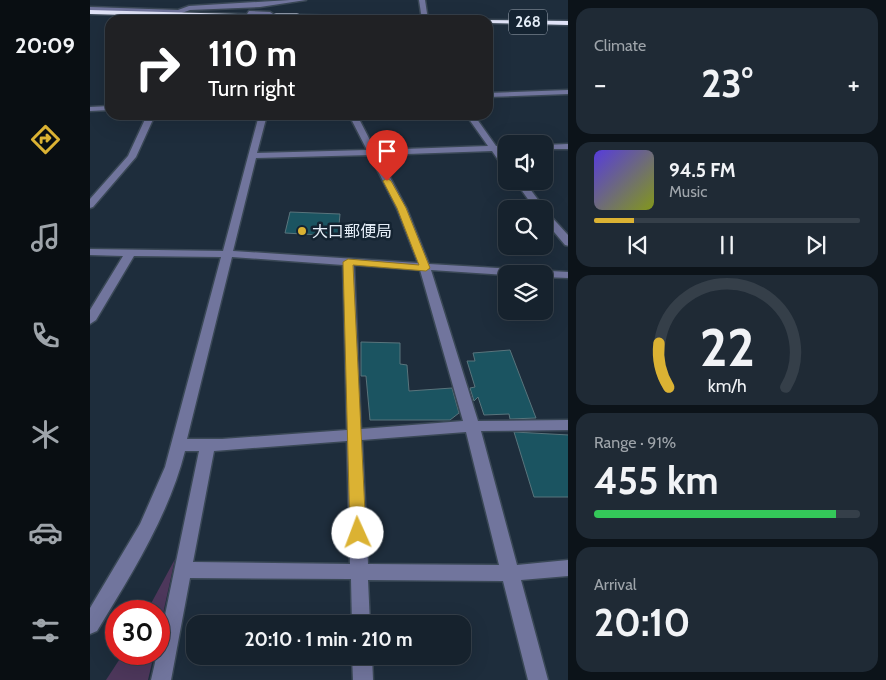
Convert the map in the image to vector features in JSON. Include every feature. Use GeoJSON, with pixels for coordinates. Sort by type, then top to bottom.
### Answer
{"type":"FeatureCollection","features":[{"type":"Feature","properties":{"kind":"highway"},"geometry":{"type":"LineString","coordinates":[[90,11],[273,15]]}},
{"type":"Feature","properties":{"kind":"highway","name":"268"},"geometry":{"type":"LineString","coordinates":[[493,21],[568,23]]}},
{"type":"Feature","properties":{"kind":"street"},"geometry":{"type":"LineString","coordinates":[[179,12],[189,8],[303,0]]}},
{"type":"Feature","properties":{"kind":"street"},"geometry":{"type":"LineString","coordinates":[[422,0],[424,15]]}},
{"type":"Feature","properties":{"kind":"street"},"geometry":{"type":"LineString","coordinates":[[289,15],[293,1]]}},
{"type":"Feature","properties":{"kind":"street"},"geometry":{"type":"LineString","coordinates":[[90,11],[273,15]]}},
{"type":"Feature","properties":{"kind":"street"},"geometry":{"type":"LineString","coordinates":[[493,95],[568,92]]}},
{"type":"Feature","properties":{"kind":"street"},"geometry":{"type":"LineString","coordinates":[[90,108],[105,108]]}},
{"type":"Feature","properties":{"kind":"street"},"geometry":{"type":"LineString","coordinates":[[90,205],[132,157],[149,120]]}},
{"type":"Feature","properties":{"kind":"street"},"geometry":{"type":"LineString","coordinates":[[90,625],[123,572],[157,508],[178,445],[262,120]]}},
{"type":"Feature","properties":{"kind":"street"},"geometry":{"type":"LineString","coordinates":[[356,120],[402,208],[426,268],[472,426],[538,680]]}},
{"type":"Feature","properties":{"kind":"street"},"geometry":{"type":"LineString","coordinates":[[474,120],[498,154]]}},
{"type":"Feature","properties":{"kind":"street"},"geometry":{"type":"LineString","coordinates":[[553,147],[568,146]]}},
{"type":"Feature","properties":{"kind":"street"},"geometry":{"type":"LineString","coordinates":[[252,156],[498,149]]}},
{"type":"Feature","properties":{"kind":"street"},"geometry":{"type":"LineString","coordinates":[[553,225],[568,243]]}},
{"type":"Feature","properties":{"kind":"street"},"geometry":{"type":"LineString","coordinates":[[90,252],[228,254],[498,272]]}},
{"type":"Feature","properties":{"kind":"street"},"geometry":{"type":"LineString","coordinates":[[90,320],[130,253]]}},
{"type":"Feature","properties":{"kind":"street"},"geometry":{"type":"LineString","coordinates":[[348,262],[361,615]]}},
{"type":"Feature","properties":{"kind":"street"},"geometry":{"type":"LineString","coordinates":[[553,274],[568,275]]}},
{"type":"Feature","properties":{"kind":"street"},"geometry":{"type":"LineString","coordinates":[[178,445],[208,445],[472,426],[568,425]]}},
{"type":"Feature","properties":{"kind":"street"},"geometry":{"type":"LineString","coordinates":[[161,680],[208,445]]}},
{"type":"Feature","properties":{"kind":"street"},"geometry":{"type":"LineString","coordinates":[[183,570],[510,573],[568,568]]}},
{"type":"Feature","properties":{"kind":"street"},"geometry":{"type":"LineString","coordinates":[[362,665],[363,680]]}},
{"type":"Feature","properties":{"kind":"shaded area"},"geometry":{"type":"Polygon","coordinates":[[[175,559],[166,600],[153,600],[175,559]]]}},
{"type":"Feature","properties":{"kind":"shaded area"},"geometry":{"type":"Polygon","coordinates":[[[116,665],[151,665],[148,680],[106,680],[116,665]]]}},
{"type":"Feature","properties":{"kind":"building"},"geometry":{"type":"Polygon","coordinates":[[[290,212],[340,214],[338,236],[285,233],[290,212]]]}},
{"type":"Feature","properties":{"kind":"building"},"geometry":{"type":"Polygon","coordinates":[[[361,342],[400,343],[400,364],[407,365],[409,391],[452,388],[459,413],[450,420],[370,420],[366,376],[361,376],[361,342]]]}},
{"type":"Feature","properties":{"kind":"building"},"geometry":{"type":"Polygon","coordinates":[[[510,350],[536,418],[510,419],[509,414],[484,415],[478,397],[474,401],[470,388],[475,387],[467,361],[475,361],[473,353],[510,350]]]}},
{"type":"Feature","properties":{"kind":"building"},"geometry":{"type":"Polygon","coordinates":[[[514,432],[568,435],[568,497],[534,497],[514,432]]]}},
{"type":"Feature","properties":{"kind":"place","name":"大口郵便局"},"geometry":{"type":"Point","coordinates":[302,231]}},
{"type":"Feature","properties":{"kind":"route"},"geometry":{"type":"LineString","coordinates":[[358,533],[348,262],[426,268],[402,208],[387,181]]}}]}
